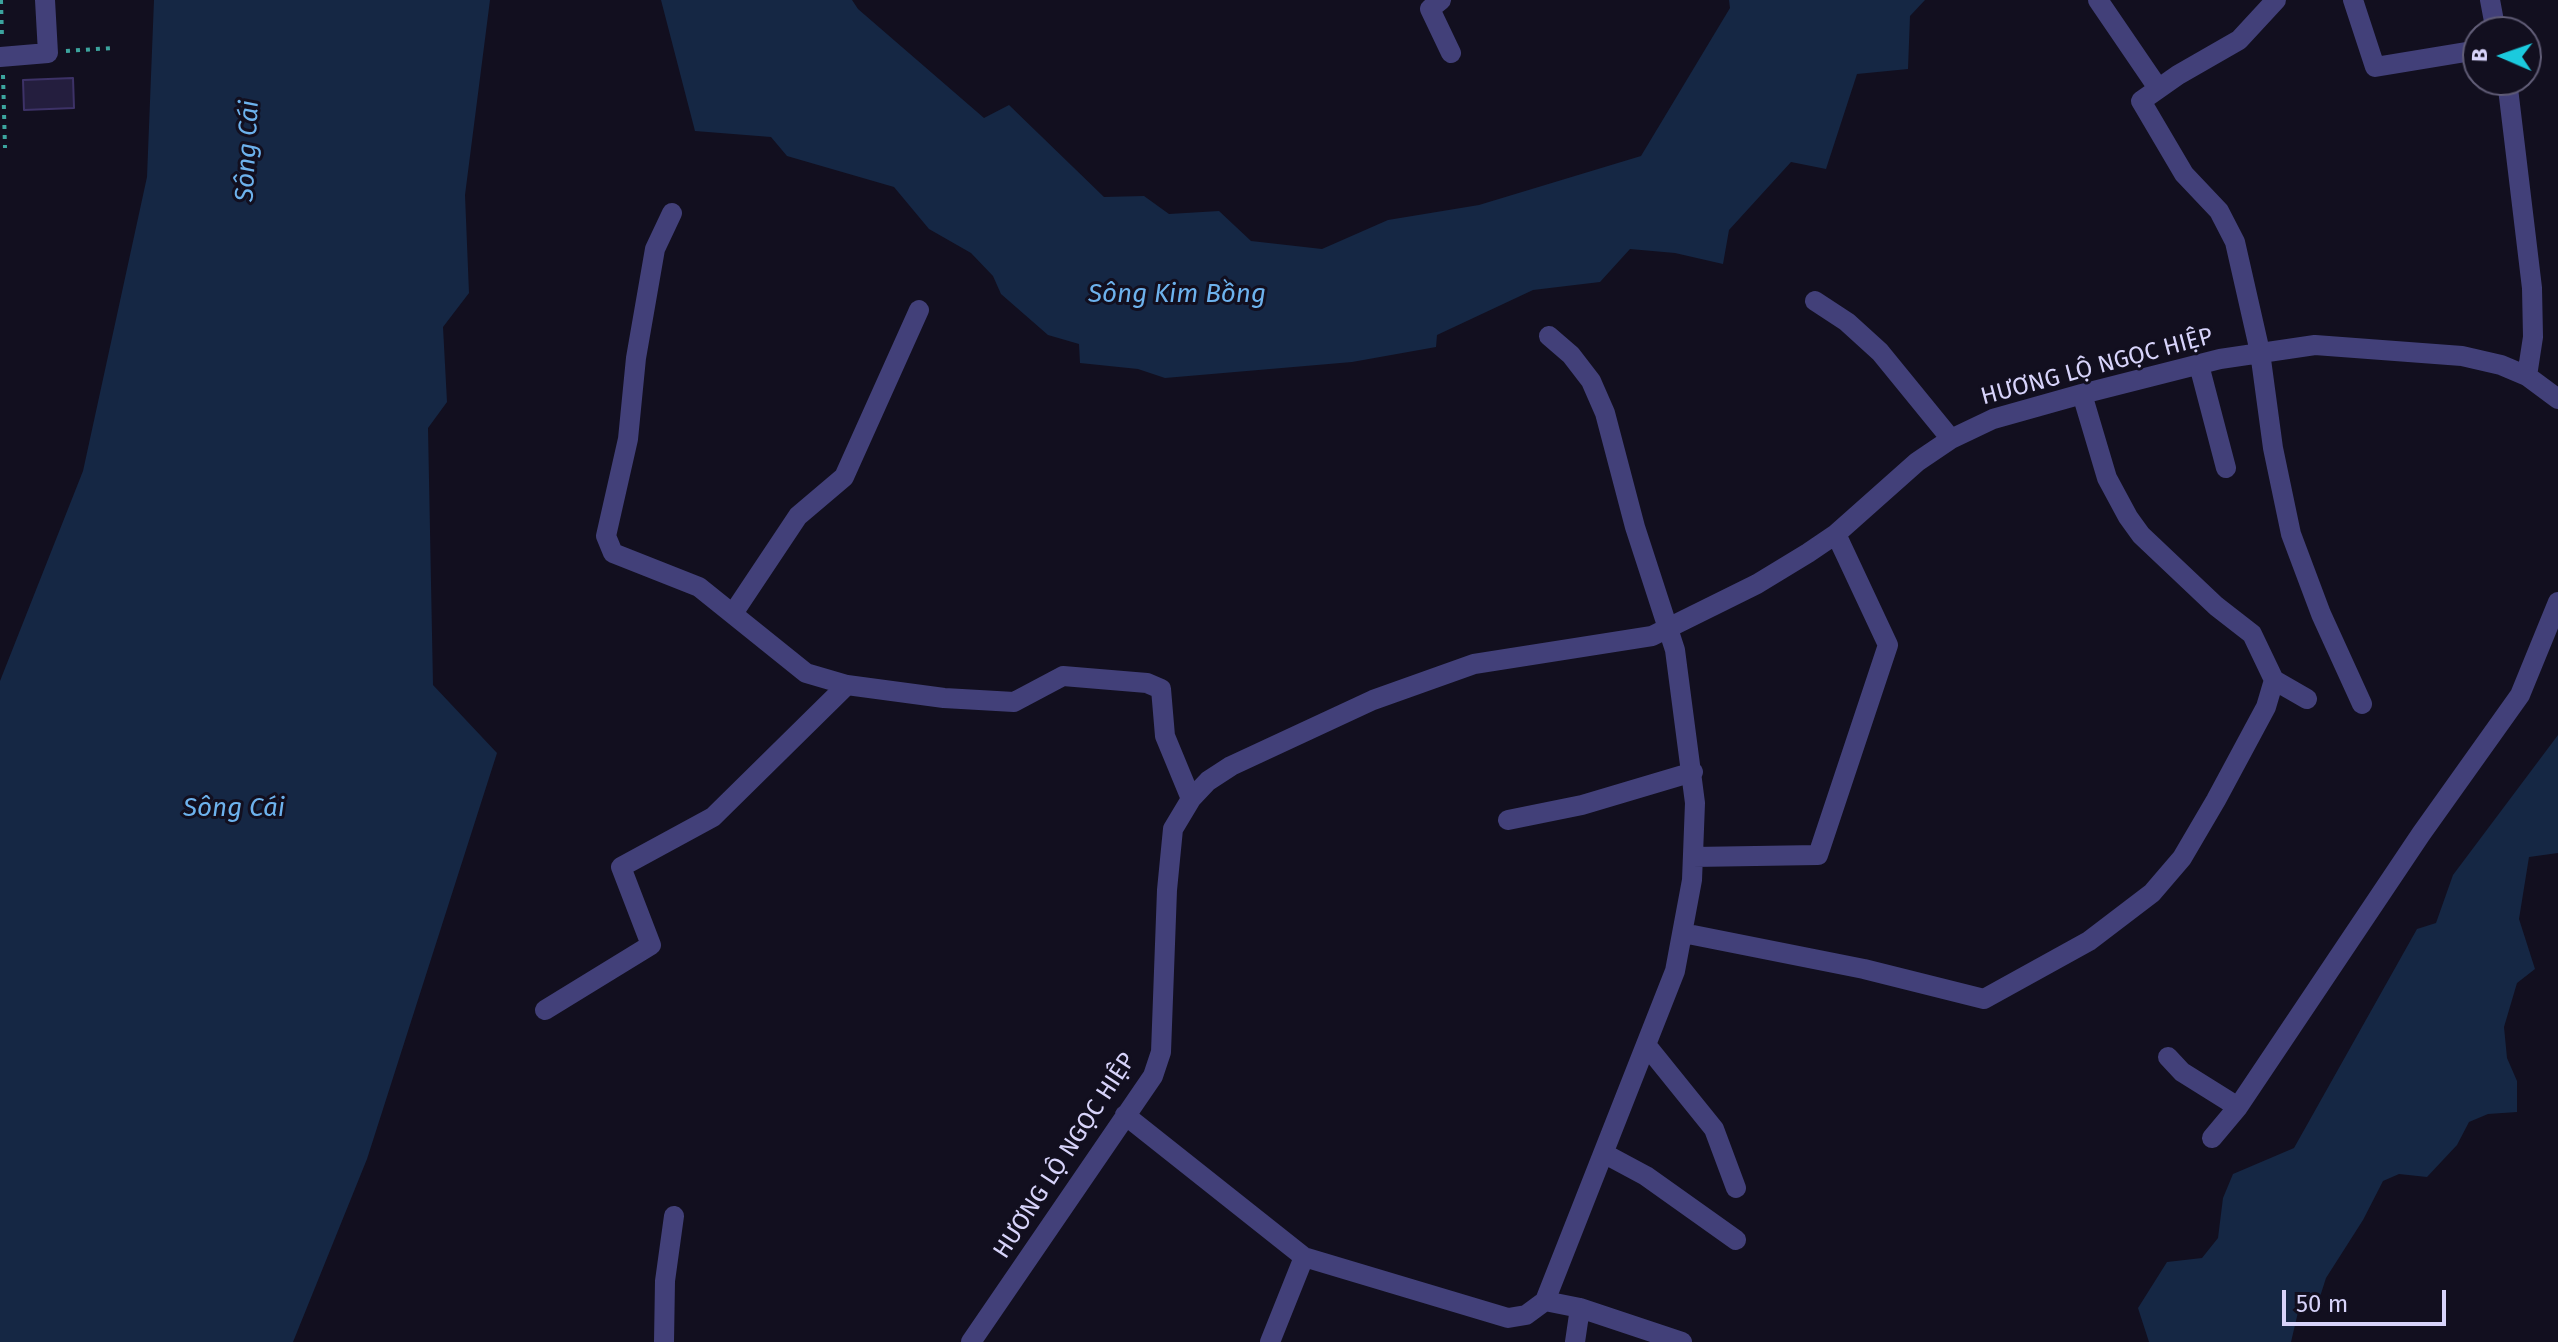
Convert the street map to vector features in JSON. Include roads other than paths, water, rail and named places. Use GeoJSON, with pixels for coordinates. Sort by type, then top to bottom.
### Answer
{"type":"FeatureCollection","features":[{"type":"Feature","properties":{"kind":"street"},"geometry":{"type":"LineString","coordinates":[[0,57],[48,53],[45,0]]}},
{"type":"Feature","properties":{"kind":"street"},"geometry":{"type":"LineString","coordinates":[[1441,0],[1430,9],[1451,53]]}},
{"type":"Feature","properties":{"kind":"street"},"geometry":{"type":"LineString","coordinates":[[2098,0],[2158,88]]}},
{"type":"Feature","properties":{"kind":"street"},"geometry":{"type":"LineString","coordinates":[[2276,0],[2239,40],[2141,101],[2184,174],[2219,211],[2235,242],[2260,352],[2273,448],[2291,534],[2321,614],[2362,704]]}},
{"type":"Feature","properties":{"kind":"street"},"geometry":{"type":"LineString","coordinates":[[2353,0],[2375,67],[2462,53]]}},
{"type":"Feature","properties":{"kind":"street"},"geometry":{"type":"LineString","coordinates":[[2509,96],[2532,288],[2533,337],[2527,376]]}},
{"type":"Feature","properties":{"kind":"street"},"geometry":{"type":"LineString","coordinates":[[672,213],[655,249],[636,358],[628,439],[606,536],[613,553],[699,587],[734,612],[806,673],[847,685],[1014,702],[1063,676],[1147,683],[1161,689],[1165,736],[1191,799]]}},
{"type":"Feature","properties":{"kind":"street"},"geometry":{"type":"LineString","coordinates":[[1815,301],[1854,328],[1880,352],[1951,439]]}},
{"type":"Feature","properties":{"kind":"street"},"geometry":{"type":"LineString","coordinates":[[734,612],[798,516],[844,477],[919,310]]}},
{"type":"Feature","properties":{"kind":"street"},"geometry":{"type":"LineString","coordinates":[[1125,1115],[1304,1257],[1508,1318],[1526,1315],[1545,1301],[1675,971],[1693,857],[1693,772],[1669,627],[1635,527],[1605,413],[1591,381],[1571,355],[1549,336]]}},
{"type":"Feature","properties":{"kind":"street","name":"HƯƠNG LỘ NGỌC HIỆP"},"geometry":{"type":"LineString","coordinates":[[971,1342],[1153,1076],[1161,1052],[1173,829],[1191,799],[1208,781],[1231,766],[1388,695],[1474,664],[1628,641],[1669,627],[1757,584],[1836,534],[1917,462],[1951,439],[1993,419],[2082,394],[2260,352],[2315,345],[2418,351],[2488,362],[2527,376],[2558,399]]}},
{"type":"Feature","properties":{"kind":"street"},"geometry":{"type":"LineString","coordinates":[[2199,365],[2226,468]]}},
{"type":"Feature","properties":{"kind":"street"},"geometry":{"type":"LineString","coordinates":[[2082,394],[2107,478],[2141,535],[2216,606],[2252,634],[2274,680],[2307,699]]}},
{"type":"Feature","properties":{"kind":"street"},"geometry":{"type":"LineString","coordinates":[[1693,857],[1818,855],[1888,645],[1836,534]]}},
{"type":"Feature","properties":{"kind":"street"},"geometry":{"type":"LineString","coordinates":[[2212,1138],[2238,1107],[2421,834],[2520,695],[2558,602]]}},
{"type":"Feature","properties":{"kind":"street"},"geometry":{"type":"LineString","coordinates":[[1683,933],[1864,969],[1984,999],[2089,941],[2152,893],[2182,858],[2216,800],[2266,707],[2274,680]]}},
{"type":"Feature","properties":{"kind":"street"},"geometry":{"type":"LineString","coordinates":[[545,1010],[651,945],[621,867],[713,817],[847,685]]}},
{"type":"Feature","properties":{"kind":"street"},"geometry":{"type":"LineString","coordinates":[[1508,820],[1582,805],[1693,772]]}},
{"type":"Feature","properties":{"kind":"street"},"geometry":{"type":"LineString","coordinates":[[1647,1046],[1714,1129],[1736,1188]]}},
{"type":"Feature","properties":{"kind":"street"},"geometry":{"type":"LineString","coordinates":[[2168,1057],[2182,1072],[2238,1107]]}},
{"type":"Feature","properties":{"kind":"street"},"geometry":{"type":"LineString","coordinates":[[1605,1154],[1646,1176],[1736,1240]]}},
{"type":"Feature","properties":{"kind":"street"},"geometry":{"type":"LineString","coordinates":[[664,1342],[665,1281],[674,1216]]}},
{"type":"Feature","properties":{"kind":"street"},"geometry":{"type":"LineString","coordinates":[[1270,1342],[1304,1257]]}},
{"type":"Feature","properties":{"kind":"street"},"geometry":{"type":"LineString","coordinates":[[1545,1301],[1580,1308],[1682,1342]]}},
{"type":"Feature","properties":{"kind":"street"},"geometry":{"type":"LineString","coordinates":[[1575,1342],[1580,1308]]}},
{"type":"Feature","properties":{"kind":"water","name":"Sông Cái"},"geometry":{"type":"Polygon","coordinates":[[[154,0],[490,0],[465,195],[469,293],[443,327],[447,402],[428,428],[433,685],[497,753],[367,1159],[293,1342],[0,1342],[0,681],[83,471],[147,177],[154,0]]]}},
{"type":"Feature","properties":{"kind":"water","name":"Sông Kim Bồng"},"geometry":{"type":"Polygon","coordinates":[[[661,0],[852,0],[858,9],[984,118],[1009,105],[1104,197],[1144,196],[1169,214],[1219,211],[1251,241],[1322,249],[1388,220],[1479,205],[1641,156],[1730,8],[1729,0],[1925,0],[1910,16],[1908,69],[1857,74],[1826,169],[1791,162],[1729,230],[1723,264],[1675,253],[1630,249],[1600,282],[1533,290],[1437,335],[1436,347],[1352,362],[1165,378],[1138,369],[1080,363],[1079,344],[1048,335],[1001,294],[993,276],[971,253],[929,229],[894,187],[787,156],[771,137],[695,131],[661,0]]]}},
{"type":"Feature","properties":{"kind":"water"},"geometry":{"type":"Polygon","coordinates":[[[2558,735],[2558,853],[2529,857],[2519,919],[2535,969],[2517,983],[2504,1027],[2507,1058],[2517,1081],[2517,1112],[2488,1114],[2469,1122],[2457,1145],[2427,1177],[2399,1174],[2383,1181],[2363,1220],[2326,1278],[2317,1306],[2299,1308],[2291,1342],[2149,1342],[2138,1308],[2167,1262],[2202,1258],[2218,1238],[2223,1198],[2233,1174],[2294,1148],[2417,929],[2436,923],[2453,875],[2558,735]]]}}]}
